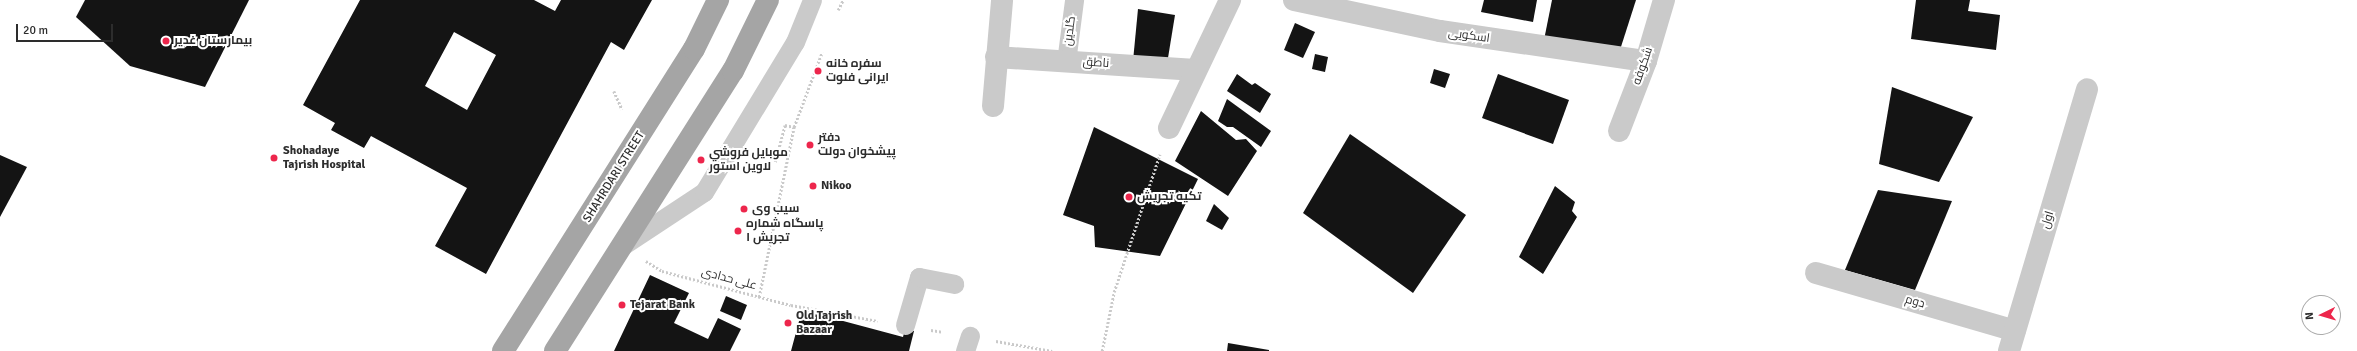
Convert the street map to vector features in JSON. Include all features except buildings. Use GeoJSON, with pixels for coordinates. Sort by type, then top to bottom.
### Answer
{"type":"FeatureCollection","features":[{"type":"Feature","properties":{"kind":"main road","name":"SHAHRDARI STREET"},"geometry":{"type":"LineString","coordinates":[[503,351],[694,49],[718,0]]}},
{"type":"Feature","properties":{"kind":"main road"},"geometry":{"type":"LineString","coordinates":[[555,351],[733,71],[768,0]]}},
{"type":"Feature","properties":{"kind":"street"},"geometry":{"type":"LineString","coordinates":[[993,106],[1002,0]]}},
{"type":"Feature","properties":{"kind":"street"},"geometry":{"type":"LineString","coordinates":[[1169,128],[1230,0]]}},
{"type":"Feature","properties":{"kind":"street","name":"اسکویی"},"geometry":{"type":"LineString","coordinates":[[1294,0],[1440,32],[1646,61]]}},
{"type":"Feature","properties":{"kind":"street","name":"شکوفه"},"geometry":{"type":"LineString","coordinates":[[1619,132],[1646,61],[1664,0]]}},
{"type":"Feature","properties":{"kind":"street","name":"ناطق"},"geometry":{"type":"LineString","coordinates":[[996,57],[1196,70]]}},
{"type":"Feature","properties":{"kind":"street","name":"اول"},"geometry":{"type":"LineString","coordinates":[[2012,341],[2087,89]]}},
{"type":"Feature","properties":{"kind":"street","name":"دوم"},"geometry":{"type":"LineString","coordinates":[[1816,273],[2012,341]]}},
{"type":"Feature","properties":{"kind":"lane"},"geometry":{"type":"LineString","coordinates":[[621,247],[704,192],[795,42],[812,0]]}},
{"type":"Feature","properties":{"kind":"lane","name":"گلدین"},"geometry":{"type":"LineString","coordinates":[[1066,62],[1074,0]]}},
{"type":"Feature","properties":{"kind":"lane"},"geometry":{"type":"LineString","coordinates":[[905,325],[918,277],[954,284]]}},
{"type":"Feature","properties":{"kind":"path"},"geometry":{"type":"LineString","coordinates":[[837,12],[843,0]]}},
{"type":"Feature","properties":{"kind":"path"},"geometry":{"type":"LineString","coordinates":[[759,297],[794,127],[824,48]]}},
{"type":"Feature","properties":{"kind":"path"},"geometry":{"type":"LineString","coordinates":[[775,162],[786,124],[794,127]]}},
{"type":"Feature","properties":{"kind":"path"},"geometry":{"type":"LineString","coordinates":[[1102,351],[1114,292],[1169,128]]}},
{"type":"Feature","properties":{"kind":"path","name":"علی حدادی"},"geometry":{"type":"LineString","coordinates":[[662,271],[791,305]]}},
{"type":"Feature","properties":{"kind":"place","name":"بیمارستان غدیر"},"geometry":{"type":"Point","coordinates":[166,41]}},
{"type":"Feature","properties":{"kind":"place","name":"سفره خانه ایرانی فلوت"},"geometry":{"type":"Point","coordinates":[818,71]}},
{"type":"Feature","properties":{"kind":"place","name":"دفتر پیشخوان دولت"},"geometry":{"type":"Point","coordinates":[810,145]}},
{"type":"Feature","properties":{"kind":"place","name":"Shohadaye Tajrish Hospital"},"geometry":{"type":"Point","coordinates":[274,158]}},
{"type":"Feature","properties":{"kind":"place","name":"موبايل فروشي لاوين استور"},"geometry":{"type":"Point","coordinates":[701,160]}},
{"type":"Feature","properties":{"kind":"place","name":"Nikoo"},"geometry":{"type":"Point","coordinates":[813,186]}},
{"type":"Feature","properties":{"kind":"place","name":"تکیه تجریش"},"geometry":{"type":"Point","coordinates":[1129,197]}},
{"type":"Feature","properties":{"kind":"place","name":"سیب وی"},"geometry":{"type":"Point","coordinates":[744,209]}},
{"type":"Feature","properties":{"kind":"place","name":"پاسگاه شماره ۱ تجریش"},"geometry":{"type":"Point","coordinates":[738,231]}},
{"type":"Feature","properties":{"kind":"place","name":"Tejarat Bank"},"geometry":{"type":"Point","coordinates":[622,305]}},
{"type":"Feature","properties":{"kind":"place","name":"Old Tajrish Bazaar"},"geometry":{"type":"Point","coordinates":[788,323]}}]}
